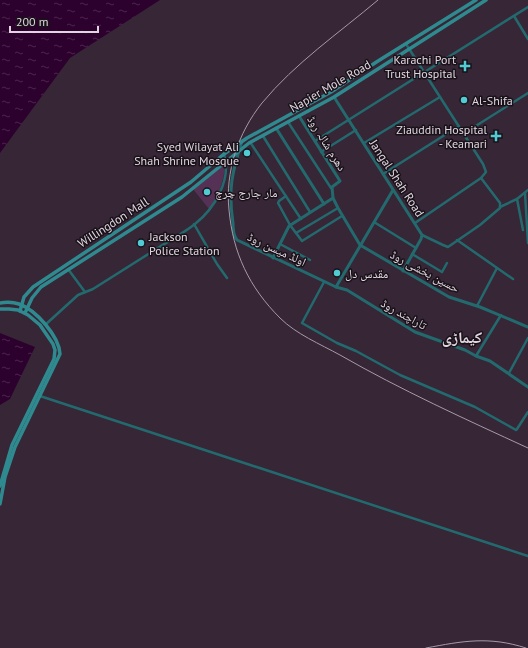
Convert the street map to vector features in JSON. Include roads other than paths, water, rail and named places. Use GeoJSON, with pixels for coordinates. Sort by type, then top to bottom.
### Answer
{"type":"FeatureCollection","features":[{"type":"Feature","properties":{"kind":"main road","name":"Napier Mole Road"},"geometry":{"type":"LineString","coordinates":[[224,154],[242,141],[331,92],[476,0]]}},
{"type":"Feature","properties":{"kind":"main road","name":"Napier Mole Road"},"geometry":{"type":"LineString","coordinates":[[225,161],[250,142],[334,97],[410,50],[486,0]]}},
{"type":"Feature","properties":{"kind":"main road","name":"Willingdon Mall"},"geometry":{"type":"LineString","coordinates":[[20,311],[24,297],[30,289],[191,182],[224,154]]}},
{"type":"Feature","properties":{"kind":"main road","name":"Willingdon Mall"},"geometry":{"type":"LineString","coordinates":[[25,313],[37,290],[182,197],[225,161]]}},
{"type":"Feature","properties":{"kind":"main road"},"geometry":{"type":"LineString","coordinates":[[0,303],[14,302],[28,308],[45,325],[57,342],[60,354],[15,447],[10,461],[0,504]]}},
{"type":"Feature","properties":{"kind":"main road"},"geometry":{"type":"LineString","coordinates":[[0,310],[12,309],[25,313],[40,325],[53,344],[55,350],[54,359],[12,445],[0,486]]}},
{"type":"Feature","properties":{"kind":"street"},"geometry":{"type":"LineString","coordinates":[[314,142],[528,7]]}},
{"type":"Feature","properties":{"kind":"street"},"geometry":{"type":"LineString","coordinates":[[514,16],[528,39]]}},
{"type":"Feature","properties":{"kind":"street"},"geometry":{"type":"LineString","coordinates":[[406,44],[486,171],[481,178],[415,224]]}},
{"type":"Feature","properties":{"kind":"street"},"geometry":{"type":"LineString","coordinates":[[463,134],[528,93]]}},
{"type":"Feature","properties":{"kind":"street","name":"Jangal Shah Road"},"geometry":{"type":"LineString","coordinates":[[334,97],[422,235],[403,271]]}},
{"type":"Feature","properties":{"kind":"street"},"geometry":{"type":"LineString","coordinates":[[364,143],[440,97]]}},
{"type":"Feature","properties":{"kind":"street","name":"دھرم شالہ روڈ"},"geometry":{"type":"LineString","coordinates":[[299,116],[340,181],[331,188],[333,198],[360,245]]}},
{"type":"Feature","properties":{"kind":"street"},"geometry":{"type":"LineString","coordinates":[[288,122],[331,188]]}},
{"type":"Feature","properties":{"kind":"street"},"geometry":{"type":"LineString","coordinates":[[383,174],[459,126]]}},
{"type":"Feature","properties":{"kind":"street"},"geometry":{"type":"LineString","coordinates":[[276,128],[324,204]]}},
{"type":"Feature","properties":{"kind":"street"},"geometry":{"type":"LineString","coordinates":[[321,152],[356,130]]}},
{"type":"Feature","properties":{"kind":"street"},"geometry":{"type":"LineString","coordinates":[[263,136],[310,212]]}},
{"type":"Feature","properties":{"kind":"street","name":"اولڈ میسن روڈ"},"geometry":{"type":"LineString","coordinates":[[242,141],[233,169],[230,187],[234,236],[239,242],[336,287]]}},
{"type":"Feature","properties":{"kind":"street"},"geometry":{"type":"LineString","coordinates":[[250,142],[300,219]]}},
{"type":"Feature","properties":{"kind":"street"},"geometry":{"type":"LineString","coordinates":[[45,325],[78,295],[93,289],[194,224],[210,209],[220,192],[224,180],[224,154]]}},
{"type":"Feature","properties":{"kind":"street"},"geometry":{"type":"LineString","coordinates":[[481,178],[500,203],[500,207]]}},
{"type":"Feature","properties":{"kind":"street"},"geometry":{"type":"LineString","coordinates":[[336,287],[393,190]]}},
{"type":"Feature","properties":{"kind":"street"},"geometry":{"type":"LineString","coordinates":[[422,235],[448,246],[480,225],[500,207],[517,199],[528,190]]}},
{"type":"Feature","properties":{"kind":"street"},"geometry":{"type":"LineString","coordinates":[[525,193],[528,243]]}},
{"type":"Feature","properties":{"kind":"street"},"geometry":{"type":"LineString","coordinates":[[286,196],[279,201],[278,204],[301,240],[304,241],[342,216]]}},
{"type":"Feature","properties":{"kind":"street"},"geometry":{"type":"LineString","coordinates":[[273,258],[290,225],[333,198]]}},
{"type":"Feature","properties":{"kind":"street"},"geometry":{"type":"LineString","coordinates":[[517,199],[523,230]]}},
{"type":"Feature","properties":{"kind":"street"},"geometry":{"type":"LineString","coordinates":[[296,233],[338,208]]}},
{"type":"Feature","properties":{"kind":"street"},"geometry":{"type":"LineString","coordinates":[[374,222],[416,248]]}},
{"type":"Feature","properties":{"kind":"street"},"geometry":{"type":"LineString","coordinates":[[194,224],[217,264],[227,278]]}},
{"type":"Feature","properties":{"kind":"street"},"geometry":{"type":"LineString","coordinates":[[457,240],[513,279]]}},
{"type":"Feature","properties":{"kind":"street"},"geometry":{"type":"LineString","coordinates":[[280,244],[310,260]]}},
{"type":"Feature","properties":{"kind":"street","name":"حسین بخشی روڈ"},"geometry":{"type":"LineString","coordinates":[[360,245],[448,297],[477,306],[528,327]]}},
{"type":"Feature","properties":{"kind":"street"},"geometry":{"type":"LineString","coordinates":[[412,254],[442,272],[447,263]]}},
{"type":"Feature","properties":{"kind":"street"},"geometry":{"type":"LineString","coordinates":[[65,266],[86,292]]}},
{"type":"Feature","properties":{"kind":"street"},"geometry":{"type":"LineString","coordinates":[[477,306],[497,268]]}},
{"type":"Feature","properties":{"kind":"street"},"geometry":{"type":"LineString","coordinates":[[324,282],[302,323],[336,343],[356,351],[400,375],[475,407],[516,430],[528,412]]}},
{"type":"Feature","properties":{"kind":"street","name":"تاراچند روڈ"},"geometry":{"type":"LineString","coordinates":[[336,287],[347,290],[415,332],[465,350],[490,361],[528,387]]}},
{"type":"Feature","properties":{"kind":"street"},"geometry":{"type":"LineString","coordinates":[[476,356],[501,315]]}},
{"type":"Feature","properties":{"kind":"street"},"geometry":{"type":"LineString","coordinates":[[509,373],[528,338]]}},
{"type":"Feature","properties":{"kind":"street"},"geometry":{"type":"LineString","coordinates":[[40,396],[528,556]]}},
{"type":"Feature","properties":{"kind":"water"},"geometry":{"type":"Polygon","coordinates":[[[0,0],[160,0],[70,58],[0,153],[0,0]]]}},
{"type":"Feature","properties":{"kind":"water"},"geometry":{"type":"Polygon","coordinates":[[[0,333],[35,347],[10,399],[0,405],[0,333]]]}},
{"type":"Feature","properties":{"kind":"railway"},"geometry":{"type":"LineString","coordinates":[[378,0],[318,49],[275,88],[262,103],[246,127],[235,154],[229,181],[229,210],[234,241],[251,282],[269,306],[286,324],[293,329],[386,380],[528,448]]}},
{"type":"Feature","properties":{"kind":"railway"},"geometry":{"type":"LineString","coordinates":[[426,648],[452,643],[476,641],[500,642],[526,648]]}},
{"type":"Feature","properties":{"kind":"place","name":"Karachi Port Trust Hospital"},"geometry":{"type":"Point","coordinates":[465,66]}},
{"type":"Feature","properties":{"kind":"place","name":"Al-Shifa"},"geometry":{"type":"Point","coordinates":[464,100]}},
{"type":"Feature","properties":{"kind":"place","name":"Ziauddin Hospital - Keamari"},"geometry":{"type":"Point","coordinates":[496,136]}},
{"type":"Feature","properties":{"kind":"place","name":"Syed Wilayat Ali Shah Shrine Mosque"},"geometry":{"type":"Point","coordinates":[247,153]}},
{"type":"Feature","properties":{"kind":"place","name":"مار جارج چرچ"},"geometry":{"type":"Point","coordinates":[207,192]}},
{"type":"Feature","properties":{"kind":"place","name":"Jackson Police Station"},"geometry":{"type":"Point","coordinates":[141,243]}},
{"type":"Feature","properties":{"kind":"place","name":"مقدس دل"},"geometry":{"type":"Point","coordinates":[337,273]}},
{"type":"Feature","properties":{"kind":"district","name":"کیماڑی"},"geometry":{"type":"Point","coordinates":[462,337]}}]}
